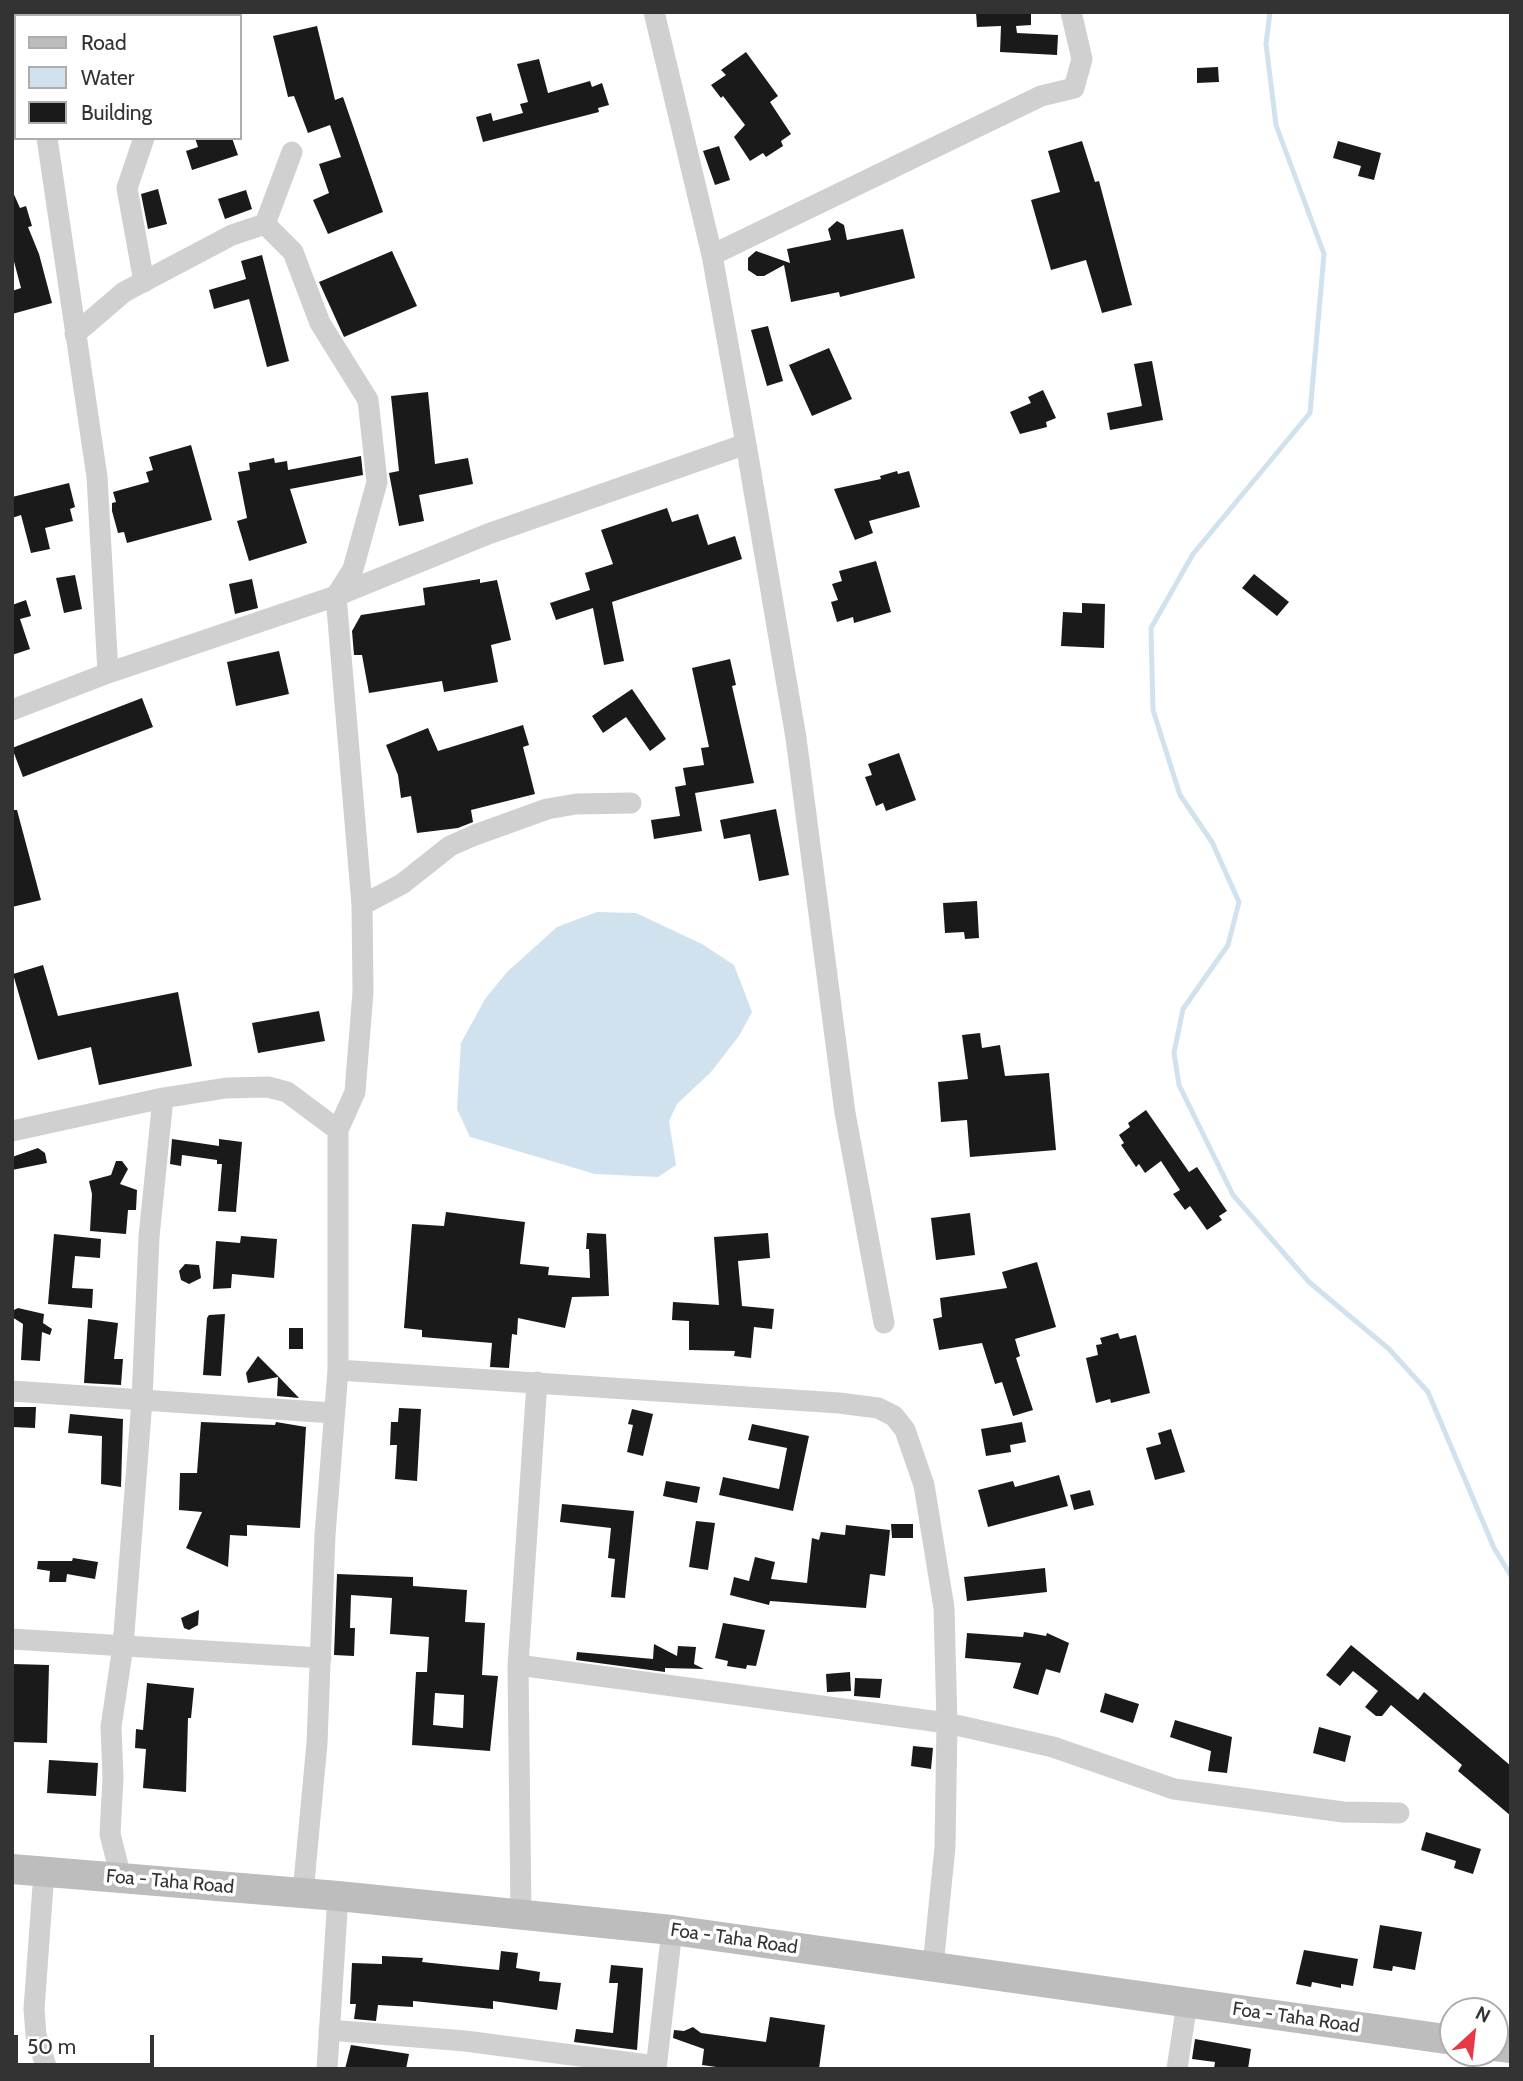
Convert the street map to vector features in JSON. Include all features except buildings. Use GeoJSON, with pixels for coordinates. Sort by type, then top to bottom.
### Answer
{"type":"FeatureCollection","features":[{"type":"Feature","properties":{"kind":"street"},"geometry":{"type":"LineString","coordinates":[[654,12],[712,255],[746,444],[796,738],[845,1113],[884,1323]]}},
{"type":"Feature","properties":{"kind":"street"},"geometry":{"type":"LineString","coordinates":[[712,255],[1041,96],[1074,88],[1082,59],[1071,12]]}},
{"type":"Feature","properties":{"kind":"street"},"geometry":{"type":"LineString","coordinates":[[47,140],[97,477],[108,673]]}},
{"type":"Feature","properties":{"kind":"street"},"geometry":{"type":"LineString","coordinates":[[143,140],[127,188],[144,282]]}},
{"type":"Feature","properties":{"kind":"street"},"geometry":{"type":"LineString","coordinates":[[265,224],[292,152]]}},
{"type":"Feature","properties":{"kind":"street"},"geometry":{"type":"LineString","coordinates":[[75,334],[124,292],[232,235],[265,224]]}},
{"type":"Feature","properties":{"kind":"street"},"geometry":{"type":"LineString","coordinates":[[265,224],[293,252],[320,323],[368,400],[377,482],[353,569],[336,596],[362,905],[360,1056],[355,1093],[338,1130],[338,1370],[333,1413],[317,1742],[303,1893]]}},
{"type":"Feature","properties":{"kind":"street"},"geometry":{"type":"LineString","coordinates":[[12,710],[108,673],[336,596],[488,534],[746,444]]}},
{"type":"Feature","properties":{"kind":"street"},"geometry":{"type":"LineString","coordinates":[[362,905],[402,884],[450,846],[475,835],[547,809],[576,804],[631,803]]}},
{"type":"Feature","properties":{"kind":"street"},"geometry":{"type":"LineString","coordinates":[[13,1129],[163,1098],[226,1088],[268,1087],[287,1092],[338,1130]]}},
{"type":"Feature","properties":{"kind":"street"},"geometry":{"type":"LineString","coordinates":[[121,1878],[110,1834],[113,1778],[111,1727],[123,1646],[142,1400],[149,1237],[163,1098]]}},
{"type":"Feature","properties":{"kind":"street"},"geometry":{"type":"LineString","coordinates":[[338,1370],[839,1403],[878,1408],[894,1416],[905,1430],[924,1485],[944,1608],[947,1724],[945,1847],[933,1966]]}},
{"type":"Feature","properties":{"kind":"street"},"geometry":{"type":"LineString","coordinates":[[521,1914],[519,1665],[537,1382]]}},
{"type":"Feature","properties":{"kind":"street"},"geometry":{"type":"LineString","coordinates":[[12,1391],[333,1413]]}},
{"type":"Feature","properties":{"kind":"street"},"geometry":{"type":"LineString","coordinates":[[12,1639],[321,1658]]}},
{"type":"Feature","properties":{"kind":"street"},"geometry":{"type":"LineString","coordinates":[[519,1665],[947,1724],[1053,1747],[1174,1789],[1343,1812],[1399,1813]]}},
{"type":"Feature","properties":{"kind":"street","name":"Foa - Taha Road"},"geometry":{"type":"LineString","coordinates":[[12,1869],[338,1896],[672,1930],[1439,2038]]}},
{"type":"Feature","properties":{"kind":"street"},"geometry":{"type":"LineString","coordinates":[[44,1872],[34,2009],[36,2035],[47,2069]]}},
{"type":"Feature","properties":{"kind":"street"},"geometry":{"type":"LineString","coordinates":[[327,2069],[338,1896]]}},
{"type":"Feature","properties":{"kind":"street"},"geometry":{"type":"LineString","coordinates":[[329,2030],[465,2041],[656,2067],[672,1930]]}},
{"type":"Feature","properties":{"kind":"street"},"geometry":{"type":"LineString","coordinates":[[1177,2069],[1187,2003]]}},
{"type":"Feature","properties":{"kind":"water"},"geometry":{"type":"Polygon","coordinates":[[[597,912],[636,913],[702,944],[734,965],[752,1012],[739,1036],[711,1072],[677,1104],[669,1121],[676,1165],[658,1177],[595,1174],[470,1137],[457,1109],[461,1043],[485,999],[507,972],[557,927],[597,912]]]}},
{"type":"Feature","properties":{"kind":"waterway"},"geometry":{"type":"LineString","coordinates":[[1270,12],[1266,44],[1276,125],[1324,254],[1310,413],[1193,554],[1151,628],[1153,710],[1180,795],[1212,842],[1239,902],[1228,945],[1183,1009],[1174,1053],[1179,1085],[1233,1195],[1309,1282],[1389,1349],[1428,1392],[1494,1548],[1511,1576]]}}]}
